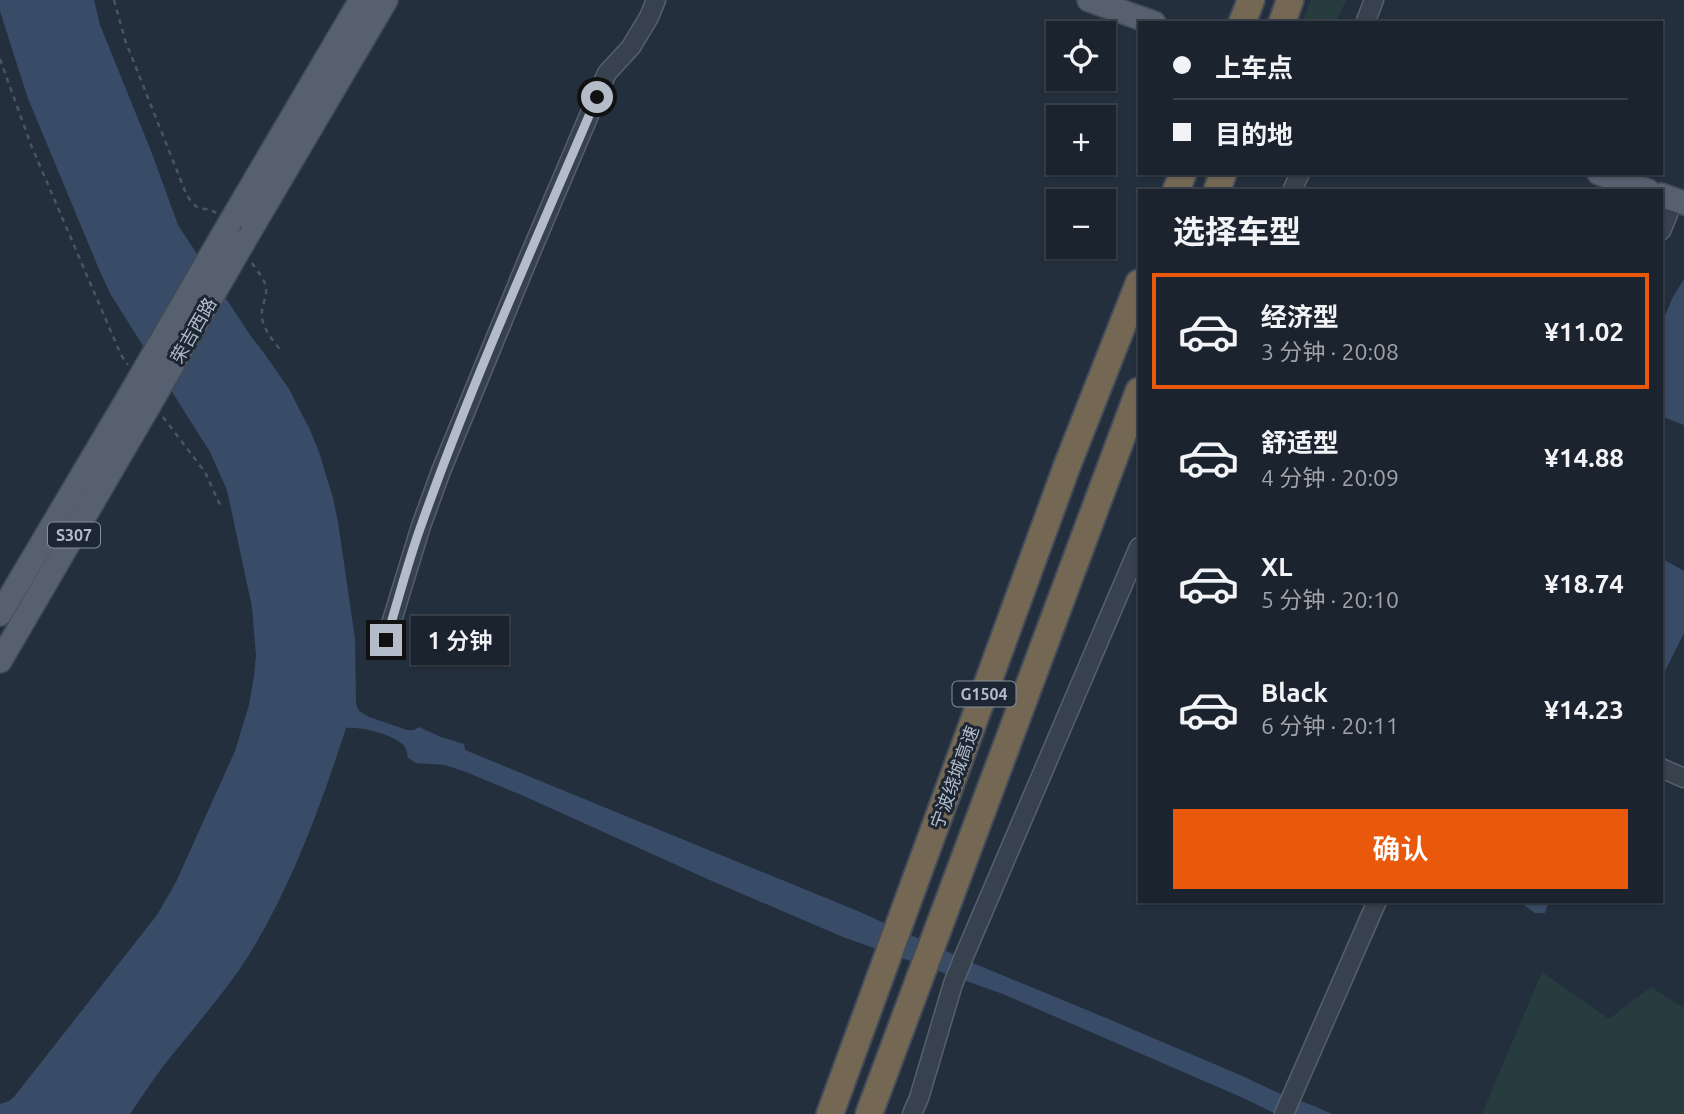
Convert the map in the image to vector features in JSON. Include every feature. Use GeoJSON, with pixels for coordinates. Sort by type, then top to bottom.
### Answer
{"type":"FeatureCollection","features":[{"type":"Feature","properties":{"kind":"highway"},"geometry":{"type":"LineString","coordinates":[[1243,21],[1251,0]]}},
{"type":"Feature","properties":{"kind":"highway"},"geometry":{"type":"LineString","coordinates":[[1283,21],[1290,0]]}},
{"type":"Feature","properties":{"kind":"highway","name":"宁波绕城高速"},"geometry":{"type":"LineString","coordinates":[[831,1112],[1067,466],[1138,286]]}},
{"type":"Feature","properties":{"kind":"highway","name":"G1504"},"geometry":{"type":"LineString","coordinates":[[869,1114],[1138,394]]}},
{"type":"Feature","properties":{"kind":"main road","name":"荣吉西路"},"geometry":{"type":"LineString","coordinates":[[0,661],[145,403],[225,218],[361,0]]}},
{"type":"Feature","properties":{"kind":"main road","name":"荣吉西路"},"geometry":{"type":"LineString","coordinates":[[0,614],[247,251],[386,0]]}},
{"type":"Feature","properties":{"kind":"main road"},"geometry":{"type":"LineString","coordinates":[[1088,0],[1148,21]]}},
{"type":"Feature","properties":{"kind":"main road"},"geometry":{"type":"LineString","coordinates":[[1604,175],[1643,189]]}},
{"type":"Feature","properties":{"kind":"street"},"geometry":{"type":"LineString","coordinates":[[386,640],[441,471],[523,271],[607,73],[631,47],[656,0]]}},
{"type":"Feature","properties":{"kind":"street"},"geometry":{"type":"LineString","coordinates":[[1365,21],[1374,0]]}},
{"type":"Feature","properties":{"kind":"street"},"geometry":{"type":"LineString","coordinates":[[1663,226],[1673,199]]}},
{"type":"Feature","properties":{"kind":"street"},"geometry":{"type":"LineString","coordinates":[[912,1114],[965,954],[1138,549]]}},
{"type":"Feature","properties":{"kind":"street"},"geometry":{"type":"LineString","coordinates":[[1663,769],[1684,778]]}},
{"type":"Feature","properties":{"kind":"street"},"geometry":{"type":"LineString","coordinates":[[1284,1114],[1376,903]]}},
{"type":"Feature","properties":{"kind":"path"},"geometry":{"type":"LineString","coordinates":[[114,0],[125,40],[185,191],[192,203],[199,208],[211,209],[225,218]]}},
{"type":"Feature","properties":{"kind":"path"},"geometry":{"type":"LineString","coordinates":[[0,59],[30,145],[128,366]]}},
{"type":"Feature","properties":{"kind":"path"},"geometry":{"type":"LineString","coordinates":[[247,251],[266,284],[262,322],[281,351]]}},
{"type":"Feature","properties":{"kind":"path"},"geometry":{"type":"LineString","coordinates":[[145,403],[192,454],[205,472],[220,505]]}},
{"type":"Feature","properties":{"kind":"green space"},"geometry":{"type":"Polygon","coordinates":[[[1311,0],[1346,0],[1337,21],[1303,21],[1311,0]]]}},
{"type":"Feature","properties":{"kind":"green space"},"geometry":{"type":"Polygon","coordinates":[[[1542,972],[1609,1019],[1651,987],[1684,1008],[1684,1114],[1482,1114],[1542,972]]]}},
{"type":"Feature","properties":{"kind":"water"},"geometry":{"type":"Polygon","coordinates":[[[0,0],[94,0],[100,25],[178,225],[289,389],[319,452],[338,522],[355,639],[356,704],[359,711],[407,730],[419,727],[464,744],[465,750],[860,912],[968,961],[1332,1114],[1276,1114],[1003,994],[843,937],[466,772],[445,765],[416,763],[408,758],[401,743],[378,732],[346,728],[292,873],[249,955],[130,1114],[0,1114],[0,1104],[14,1097],[157,915],[176,882],[235,751],[249,705],[256,656],[252,607],[227,490],[210,452],[111,295],[101,274],[27,96],[0,11],[0,0]]]}},
{"type":"Feature","properties":{"kind":"water"},"geometry":{"type":"Polygon","coordinates":[[[1684,279],[1684,425],[1663,417],[1663,320],[1684,279]]]}},
{"type":"Feature","properties":{"kind":"water"},"geometry":{"type":"Polygon","coordinates":[[[1663,559],[1684,571],[1684,633],[1663,675],[1663,559]]]}},
{"type":"Feature","properties":{"kind":"water"},"geometry":{"type":"Polygon","coordinates":[[[1521,903],[1548,903],[1545,913],[1535,913],[1521,903]]]}},
{"type":"Feature","properties":{"kind":"route"},"geometry":{"type":"LineString","coordinates":[[386,640],[441,471],[597,97]]}}]}
